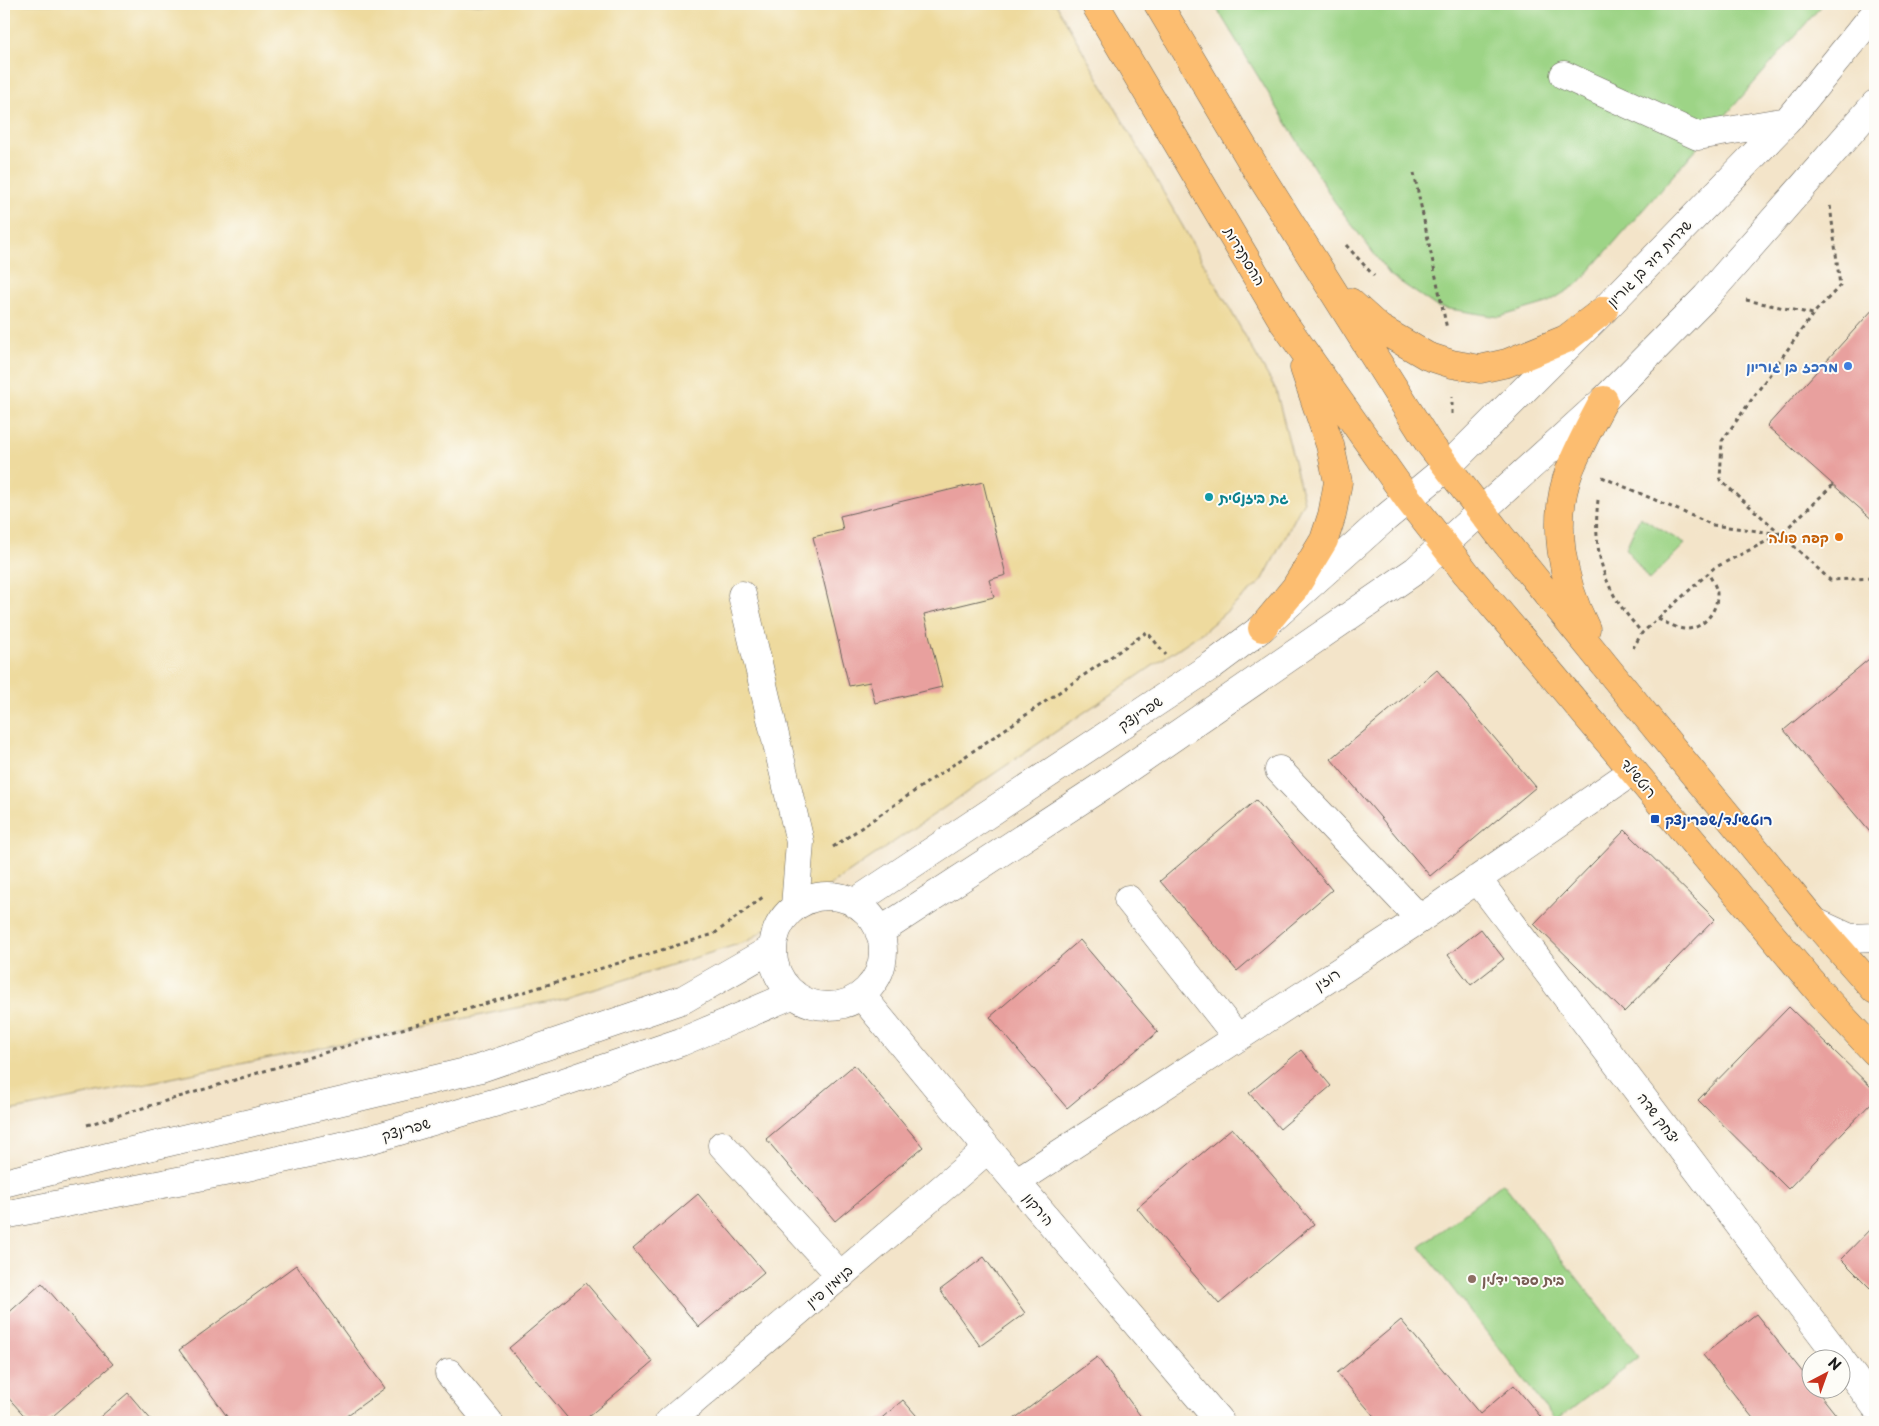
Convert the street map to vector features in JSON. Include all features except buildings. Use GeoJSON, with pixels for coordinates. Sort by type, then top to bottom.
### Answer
{"type":"FeatureCollection","features":[{"type":"Feature","properties":{"kind":"main road","name":"ההסתדרות"},"geometry":{"type":"LineString","coordinates":[[1095,4],[1284,323],[1408,499]]}},
{"type":"Feature","properties":{"kind":"main road"},"geometry":{"type":"LineString","coordinates":[[1158,4],[1255,167],[1428,442],[1614,678],[1815,922],[1875,990]]}},
{"type":"Feature","properties":{"kind":"main road"},"geometry":{"type":"LineString","coordinates":[[1319,269],[1357,310],[1379,328],[1427,356],[1452,364],[1480,369],[1516,360],[1566,339],[1604,310]]}},
{"type":"Feature","properties":{"kind":"main road"},"geometry":{"type":"LineString","coordinates":[[1262,628],[1295,588],[1324,540],[1332,515],[1338,482],[1330,445],[1318,406],[1304,367],[1284,323]]}},
{"type":"Feature","properties":{"kind":"main road"},"geometry":{"type":"LineString","coordinates":[[1604,400],[1585,435],[1570,470],[1562,504],[1561,531],[1563,560],[1569,586],[1579,615],[1614,678]]}},
{"type":"Feature","properties":{"kind":"main road","name":"רוטשילד"},"geometry":{"type":"LineString","coordinates":[[1408,499],[1444,545],[1824,997],[1875,1052]]}},
{"type":"Feature","properties":{"kind":"street","name":"שדרות דוד בן גוריון"},"geometry":{"type":"LineString","coordinates":[[1408,499],[1468,446],[1604,310],[1787,121],[1875,13]]}},
{"type":"Feature","properties":{"kind":"street"},"geometry":{"type":"LineString","coordinates":[[1564,75],[1698,136],[1787,121]]}},
{"type":"Feature","properties":{"kind":"street"},"geometry":{"type":"LineString","coordinates":[[879,932],[1104,786],[1214,708],[1293,656],[1416,570],[1604,400],[1706,297],[1875,104]]}},
{"type":"Feature","properties":{"kind":"street","name":"שפרינצק"},"geometry":{"type":"LineString","coordinates":[[854,903],[1210,666],[1262,628],[1408,499]]}},
{"type":"Feature","properties":{"kind":"street"},"geometry":{"type":"LineString","coordinates":[[742,594],[800,842],[795,906]]}},
{"type":"Feature","properties":{"kind":"street"},"geometry":{"type":"LineString","coordinates":[[1279,770],[1420,919]]}},
{"type":"Feature","properties":{"kind":"street","name":"רוזין"},"geometry":{"type":"LineString","coordinates":[[1016,1182],[1420,919],[1633,770]]}},
{"type":"Feature","properties":{"kind":"street","name":"יצחק שדה"},"geometry":{"type":"LineString","coordinates":[[1477,879],[1832,1348]]}},
{"type":"Feature","properties":{"kind":"street"},"geometry":{"type":"LineString","coordinates":[[831,896],[854,903],[863,909],[874,922],[879,932],[883,956],[879,973],[870,988],[856,1000],[839,1006],[821,1006],[804,1000],[788,990],[778,974],[773,956],[774,937],[782,920],[795,906],[812,898],[831,896]]}},
{"type":"Feature","properties":{"kind":"street"},"geometry":{"type":"LineString","coordinates":[[1128,899],[1238,1037]]}},
{"type":"Feature","properties":{"kind":"street"},"geometry":{"type":"LineString","coordinates":[[1815,922],[1850,938],[1875,937]]}},
{"type":"Feature","properties":{"kind":"street"},"geometry":{"type":"LineString","coordinates":[[4,1183],[133,1150],[478,1069],[684,999],[773,948]]}},
{"type":"Feature","properties":{"kind":"street","name":"שפרינצק"},"geometry":{"type":"LineString","coordinates":[[4,1215],[229,1171],[372,1139],[561,1083],[681,1042],[794,994]]}},
{"type":"Feature","properties":{"kind":"street","name":"הירקון"},"geometry":{"type":"LineString","coordinates":[[861,995],[988,1149],[1220,1422]]}},
{"type":"Feature","properties":{"kind":"street"},"geometry":{"type":"LineString","coordinates":[[722,1145],[841,1276]]}},
{"type":"Feature","properties":{"kind":"street","name":"בנימין פיין"},"geometry":{"type":"LineString","coordinates":[[669,1422],[988,1149]]}},
{"type":"Feature","properties":{"kind":"street"},"geometry":{"type":"LineString","coordinates":[[449,1373],[488,1422]]}},
{"type":"Feature","properties":{"kind":"street","name":"יצחק שדה"},"geometry":{"type":"LineString","coordinates":[[1852,1375],[1875,1406]]}},
{"type":"Feature","properties":{"kind":"path"},"geometry":{"type":"LineString","coordinates":[[1824,162],[1840,286],[1813,314],[1722,441],[1720,480],[1830,580],[1875,578]]}},
{"type":"Feature","properties":{"kind":"path"},"geometry":{"type":"LineString","coordinates":[[1414,173],[1447,328],[1452,364],[1452,426],[1468,446]]}},
{"type":"Feature","properties":{"kind":"path"},"geometry":{"type":"LineString","coordinates":[[1344,244],[1374,276]]}},
{"type":"Feature","properties":{"kind":"path"},"geometry":{"type":"LineString","coordinates":[[1706,297],[1724,295],[1813,314]]}},
{"type":"Feature","properties":{"kind":"path"},"geometry":{"type":"LineString","coordinates":[[1439,324],[1447,328]]}},
{"type":"Feature","properties":{"kind":"path"},"geometry":{"type":"LineString","coordinates":[[1600,485],[1606,469]]}},
{"type":"Feature","properties":{"kind":"path"},"geometry":{"type":"LineString","coordinates":[[1602,477],[1713,525],[1781,534]]}},
{"type":"Feature","properties":{"kind":"path"},"geometry":{"type":"LineString","coordinates":[[1614,678],[1642,633],[1708,573],[1714,568],[1781,534],[1833,485]]}},
{"type":"Feature","properties":{"kind":"path"},"geometry":{"type":"LineString","coordinates":[[1599,494],[1596,531],[1599,554],[1607,579],[1618,602],[1642,633]]}},
{"type":"Feature","properties":{"kind":"path"},"geometry":{"type":"LineString","coordinates":[[1658,619],[1681,629],[1695,627],[1706,620],[1716,608],[1717,592],[1708,573]]}},
{"type":"Feature","properties":{"kind":"path"},"geometry":{"type":"LineString","coordinates":[[80,1128],[714,934],[797,872],[1147,632],[1187,681]]}},
{"type":"Feature","properties":{"kind":"green space"},"geometry":{"type":"Polygon","coordinates":[[[1214,4],[1823,4],[1578,284],[1547,303],[1499,317],[1437,307],[1390,275],[1334,201],[1214,4]]]}},
{"type":"Feature","properties":{"kind":"green space"},"geometry":{"type":"Polygon","coordinates":[[[1640,517],[1685,544],[1649,580],[1626,548],[1640,517]]]}},
{"type":"Feature","properties":{"kind":"green space"},"geometry":{"type":"Polygon","coordinates":[[[1503,1183],[1639,1357],[1556,1421],[1420,1247],[1503,1183]]]}},
{"type":"Feature","properties":{"kind":"sand"},"geometry":{"type":"Polygon","coordinates":[[[4,4],[1056,4],[1276,390],[1304,501],[1262,581],[1204,631],[748,941],[570,997],[4,1112],[4,4]]]}},
{"type":"Feature","properties":{"kind":"place","name":"מרכז בן גוריון"},"geometry":{"type":"Point","coordinates":[1848,366]}},
{"type":"Feature","properties":{"kind":"place","name":"גת ביזנטית"},"geometry":{"type":"Point","coordinates":[1209,497]}},
{"type":"Feature","properties":{"kind":"place","name":"קפה פולה"},"geometry":{"type":"Point","coordinates":[1839,537]}},
{"type":"Feature","properties":{"kind":"place","name":"רוטשילד/שפרינצק"},"geometry":{"type":"Point","coordinates":[1655,819]}},
{"type":"Feature","properties":{"kind":"place","name":"בית ספר ידלין"},"geometry":{"type":"Point","coordinates":[1472,1279]}}]}
